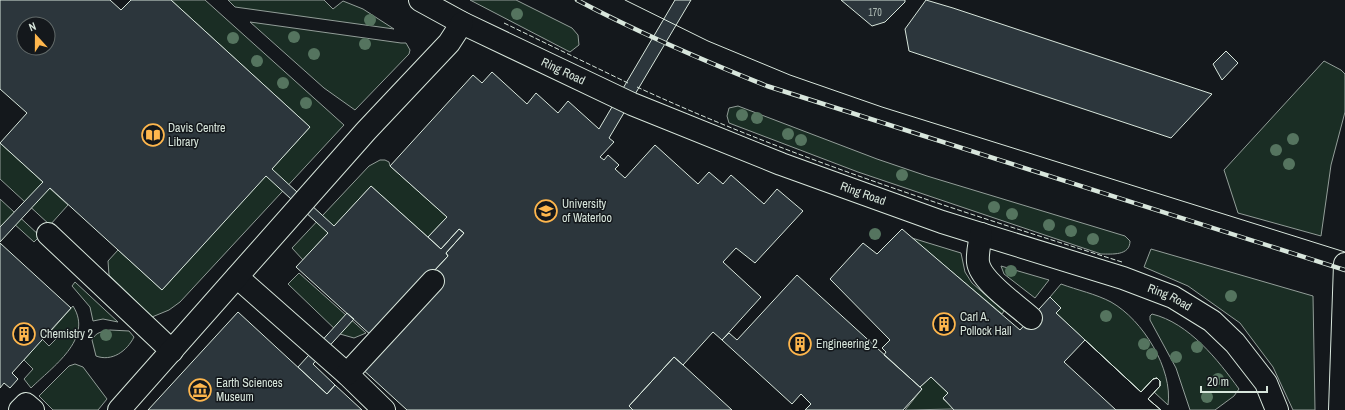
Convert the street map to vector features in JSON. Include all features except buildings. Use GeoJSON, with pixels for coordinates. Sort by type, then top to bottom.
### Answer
{"type":"FeatureCollection","features":[{"type":"Feature","properties":{"kind":"street","name":"Ring Road"},"geometry":{"type":"LineString","coordinates":[[420,0],[462,23],[632,104],[781,164],[942,222],[1123,278],[1173,297],[1196,309],[1212,321],[1246,357],[1266,383],[1277,410]]}},
{"type":"Feature","properties":{"kind":"street"},"geometry":{"type":"LineString","coordinates":[[119,410],[366,131],[449,43],[462,23]]}},
{"type":"Feature","properties":{"kind":"street"},"geometry":{"type":"LineString","coordinates":[[48,234],[172,351]]}},
{"type":"Feature","properties":{"kind":"street"},"geometry":{"type":"LineString","coordinates":[[981,234],[978,261],[980,270],[987,279],[1031,318]]}},
{"type":"Feature","properties":{"kind":"street"},"geometry":{"type":"LineString","coordinates":[[1340,410],[1345,264]]}},
{"type":"Feature","properties":{"kind":"street"},"geometry":{"type":"LineString","coordinates":[[237,277],[347,374],[384,410]]}},
{"type":"Feature","properties":{"kind":"street"},"geometry":{"type":"LineString","coordinates":[[347,374],[433,280]]}},
{"type":"Feature","properties":{"kind":"green space"},"geometry":{"type":"Polygon","coordinates":[[[171,0],[205,0],[344,125],[180,302],[169,310],[152,317],[109,275],[108,261],[118,250],[162,290],[310,127],[171,0]]]}},
{"type":"Feature","properties":{"kind":"green space"},"geometry":{"type":"Polygon","coordinates":[[[228,0],[324,0],[333,9],[343,1],[363,9],[394,29],[235,7],[228,0]]]}},
{"type":"Feature","properties":{"kind":"green space"},"geometry":{"type":"Polygon","coordinates":[[[470,0],[516,0],[572,28],[578,35],[579,45],[570,52],[470,0]]]}},
{"type":"Feature","properties":{"kind":"green space"},"geometry":{"type":"Polygon","coordinates":[[[250,22],[406,43],[410,50],[409,54],[355,110],[324,88],[250,22]]]}},
{"type":"Feature","properties":{"kind":"green space"},"geometry":{"type":"Polygon","coordinates":[[[1324,61],[1341,70],[1345,74],[1345,112],[1331,165],[1321,236],[1238,213],[1224,170],[1324,61]]]}},
{"type":"Feature","properties":{"kind":"green space"},"geometry":{"type":"Polygon","coordinates":[[[738,106],[877,159],[927,176],[1125,236],[1130,241],[1129,246],[1124,252],[1101,254],[858,172],[729,123],[727,116],[729,108],[738,106]]]}},
{"type":"Feature","properties":{"kind":"green space"},"geometry":{"type":"Polygon","coordinates":[[[0,143],[68,205],[50,225],[0,179],[0,143]]]}},
{"type":"Feature","properties":{"kind":"green space"},"geometry":{"type":"Polygon","coordinates":[[[380,160],[389,162],[390,166],[447,217],[428,237],[371,186],[303,260],[292,248],[369,166],[380,160]]]}},
{"type":"Feature","properties":{"kind":"green space"},"geometry":{"type":"Polygon","coordinates":[[[0,199],[40,236],[34,242],[12,222],[0,236],[0,199]]]}},
{"type":"Feature","properties":{"kind":"green space"},"geometry":{"type":"Polygon","coordinates":[[[912,238],[961,253],[965,272],[972,283],[1004,311],[1002,314],[912,238]]]}},
{"type":"Feature","properties":{"kind":"green space"},"geometry":{"type":"Polygon","coordinates":[[[1151,249],[1313,296],[1315,410],[1293,410],[1273,367],[1240,323],[1188,286],[1144,267],[1151,249]]]}},
{"type":"Feature","properties":{"kind":"green space"},"geometry":{"type":"Polygon","coordinates":[[[1001,266],[1049,280],[1035,298],[1004,274],[1001,266]]]}},
{"type":"Feature","properties":{"kind":"green space"},"geometry":{"type":"Polygon","coordinates":[[[299,273],[366,333],[354,338],[340,334],[288,284],[299,273]]]}},
{"type":"Feature","properties":{"kind":"green space"},"geometry":{"type":"Polygon","coordinates":[[[75,282],[118,322],[103,319],[93,321],[90,307],[72,286],[75,282]]]}},
{"type":"Feature","properties":{"kind":"green space"},"geometry":{"type":"Polygon","coordinates":[[[1061,284],[1093,294],[1111,302],[1123,310],[1134,321],[1144,333],[1161,361],[1166,376],[1168,405],[1154,392],[1160,386],[1160,381],[1157,378],[1153,379],[1141,392],[1056,313],[1061,308],[1050,297],[1061,284]]]}},
{"type":"Feature","properties":{"kind":"green space"},"geometry":{"type":"Polygon","coordinates":[[[73,306],[78,318],[78,330],[74,341],[68,352],[59,362],[31,388],[24,379],[33,369],[24,360],[42,339],[49,346],[57,338],[50,332],[73,306]]]}},
{"type":"Feature","properties":{"kind":"green space"},"geometry":{"type":"Polygon","coordinates":[[[1152,314],[1178,325],[1202,344],[1222,366],[1239,389],[1234,396],[1215,410],[1190,410],[1176,368],[1150,320],[1150,316],[1152,314]]]}},
{"type":"Feature","properties":{"kind":"green space"},"geometry":{"type":"Polygon","coordinates":[[[110,330],[129,331],[134,337],[127,347],[118,354],[108,358],[96,356],[92,340],[97,334],[110,330]]]}},
{"type":"Feature","properties":{"kind":"green space"},"geometry":{"type":"Polygon","coordinates":[[[75,364],[83,367],[107,399],[98,410],[53,410],[39,396],[69,366],[75,364]]]}},
{"type":"Feature","properties":{"kind":"green space"},"geometry":{"type":"Polygon","coordinates":[[[931,377],[948,393],[943,399],[955,409],[905,410],[922,389],[920,387],[931,377]]]}},
{"type":"Feature","properties":{"kind":"tram line"},"geometry":{"type":"LineString","coordinates":[[625,0],[708,41],[790,75],[882,107],[1345,252]]}},
{"type":"Feature","properties":{"kind":"railway"},"geometry":{"type":"LineString","coordinates":[[577,0],[671,46],[767,86],[1345,270]]}},
{"type":"Feature","properties":{"kind":"fence"},"geometry":{"type":"LineString","coordinates":[[504,23],[628,83]]}},
{"type":"Feature","properties":{"kind":"fence"},"geometry":{"type":"LineString","coordinates":[[637,87],[756,138],[816,161],[938,203],[1122,262]]}},
{"type":"Feature","properties":{"kind":"place","name":"Davis Centre Library"},"geometry":{"type":"Point","coordinates":[153,135]}},
{"type":"Feature","properties":{"kind":"place","name":"University of Waterloo"},"geometry":{"type":"Point","coordinates":[546,211]}},
{"type":"Feature","properties":{"kind":"place","name":"Carl A. Pollock Hall"},"geometry":{"type":"Point","coordinates":[944,324]}},
{"type":"Feature","properties":{"kind":"place","name":"Chemistry 2"},"geometry":{"type":"Point","coordinates":[24,334]}},
{"type":"Feature","properties":{"kind":"place","name":"Engineering 2"},"geometry":{"type":"Point","coordinates":[800,344]}},
{"type":"Feature","properties":{"kind":"place","name":"Earth Sciences Museum"},"geometry":{"type":"Point","coordinates":[200,390]}}]}
